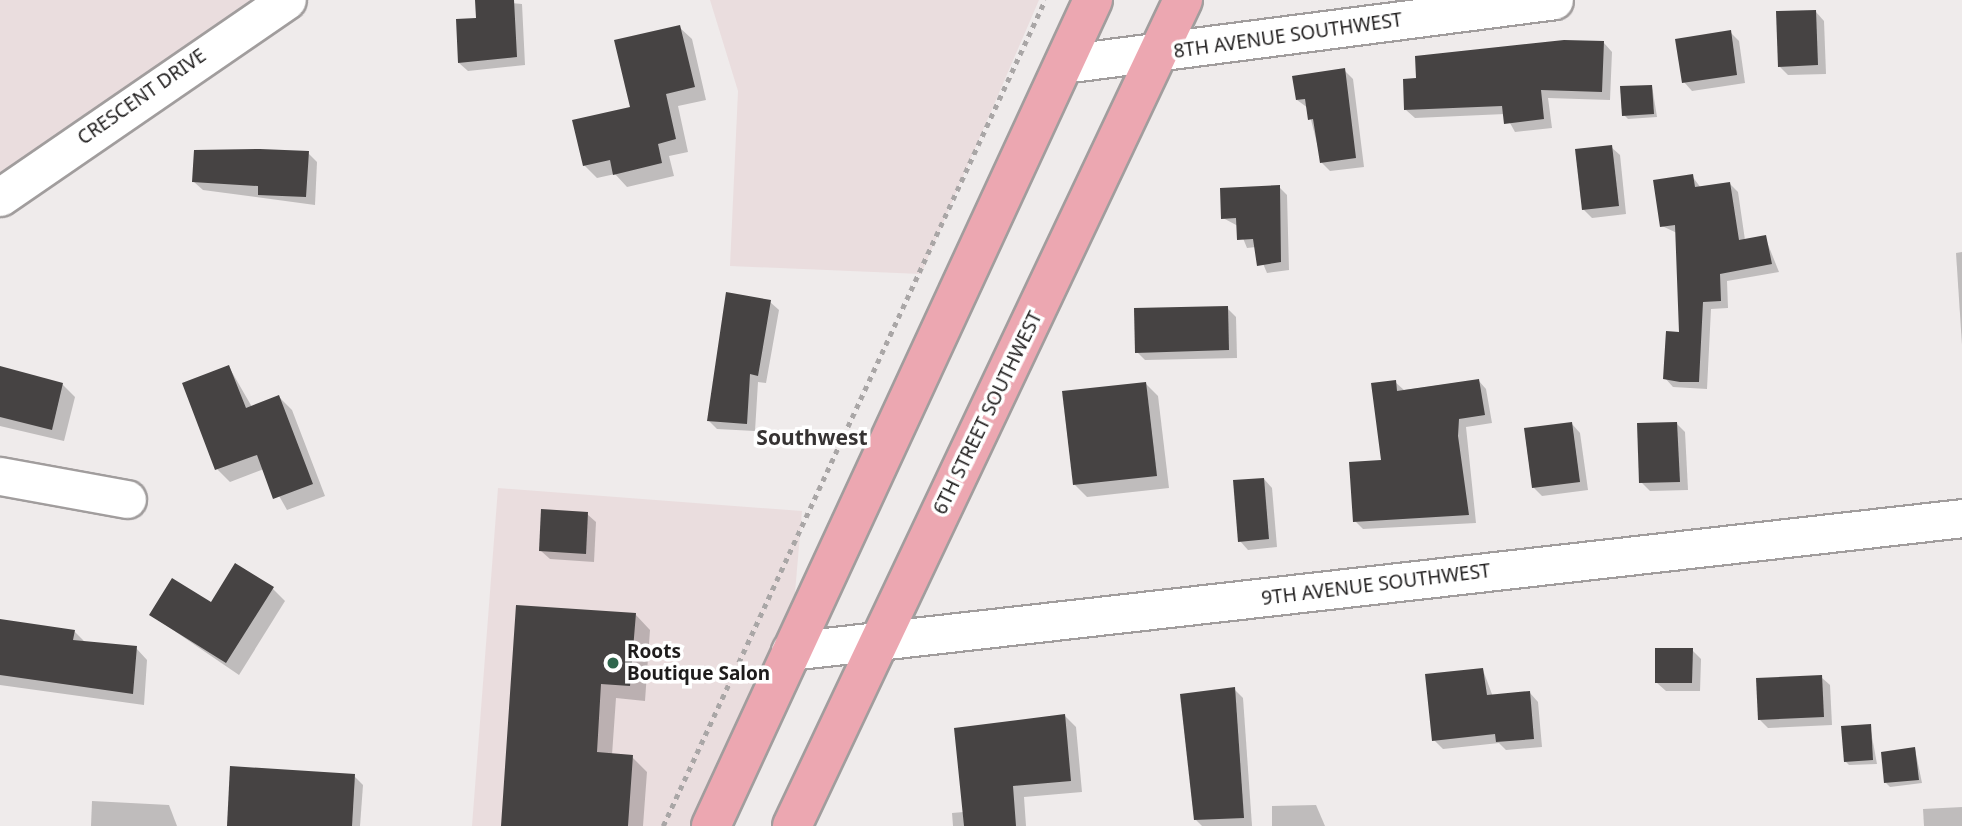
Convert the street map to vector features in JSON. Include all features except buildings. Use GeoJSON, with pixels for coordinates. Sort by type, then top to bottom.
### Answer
{"type":"FeatureCollection","features":[{"type":"Feature","properties":{"kind":"main road"},"geometry":{"type":"LineString","coordinates":[[711,826],[1093,0]]}},
{"type":"Feature","properties":{"kind":"main road","name":"6TH STREET SOUTHWEST"},"geometry":{"type":"LineString","coordinates":[[792,826],[1183,0]]}},
{"type":"Feature","properties":{"kind":"street","name":"CRESCENT DRIVE"},"geometry":{"type":"LineString","coordinates":[[0,197],[287,0]]}},
{"type":"Feature","properties":{"kind":"street","name":"8TH AVENUE SOUTHWEST"},"geometry":{"type":"LineString","coordinates":[[1063,64],[1159,54],[1553,0]]}},
{"type":"Feature","properties":{"kind":"street"},"geometry":{"type":"LineString","coordinates":[[0,476],[127,499]]}},
{"type":"Feature","properties":{"kind":"street","name":"9TH AVENUE SOUTHWEST"},"geometry":{"type":"LineString","coordinates":[[790,651],[1962,518]]}},
{"type":"Feature","properties":{"kind":"path"},"geometry":{"type":"LineString","coordinates":[[663,826],[1045,0]]}},
{"type":"Feature","properties":{"kind":"shaded area"},"geometry":{"type":"Polygon","coordinates":[[[0,0],[292,0],[0,199],[0,0]]]}},
{"type":"Feature","properties":{"kind":"shaded area"},"geometry":{"type":"Polygon","coordinates":[[[710,0],[1039,0],[921,274],[730,266],[738,91],[710,0]]]}},
{"type":"Feature","properties":{"kind":"shaded area"},"geometry":{"type":"Polygon","coordinates":[[[498,488],[802,511],[790,651],[709,826],[472,826],[498,488]]]}},
{"type":"Feature","properties":{"kind":"place","name":"Roots Boutique Salon"},"geometry":{"type":"Point","coordinates":[613,663]}},
{"type":"Feature","properties":{"kind":"district","name":"Southwest"},"geometry":{"type":"Point","coordinates":[812,437]}}]}
